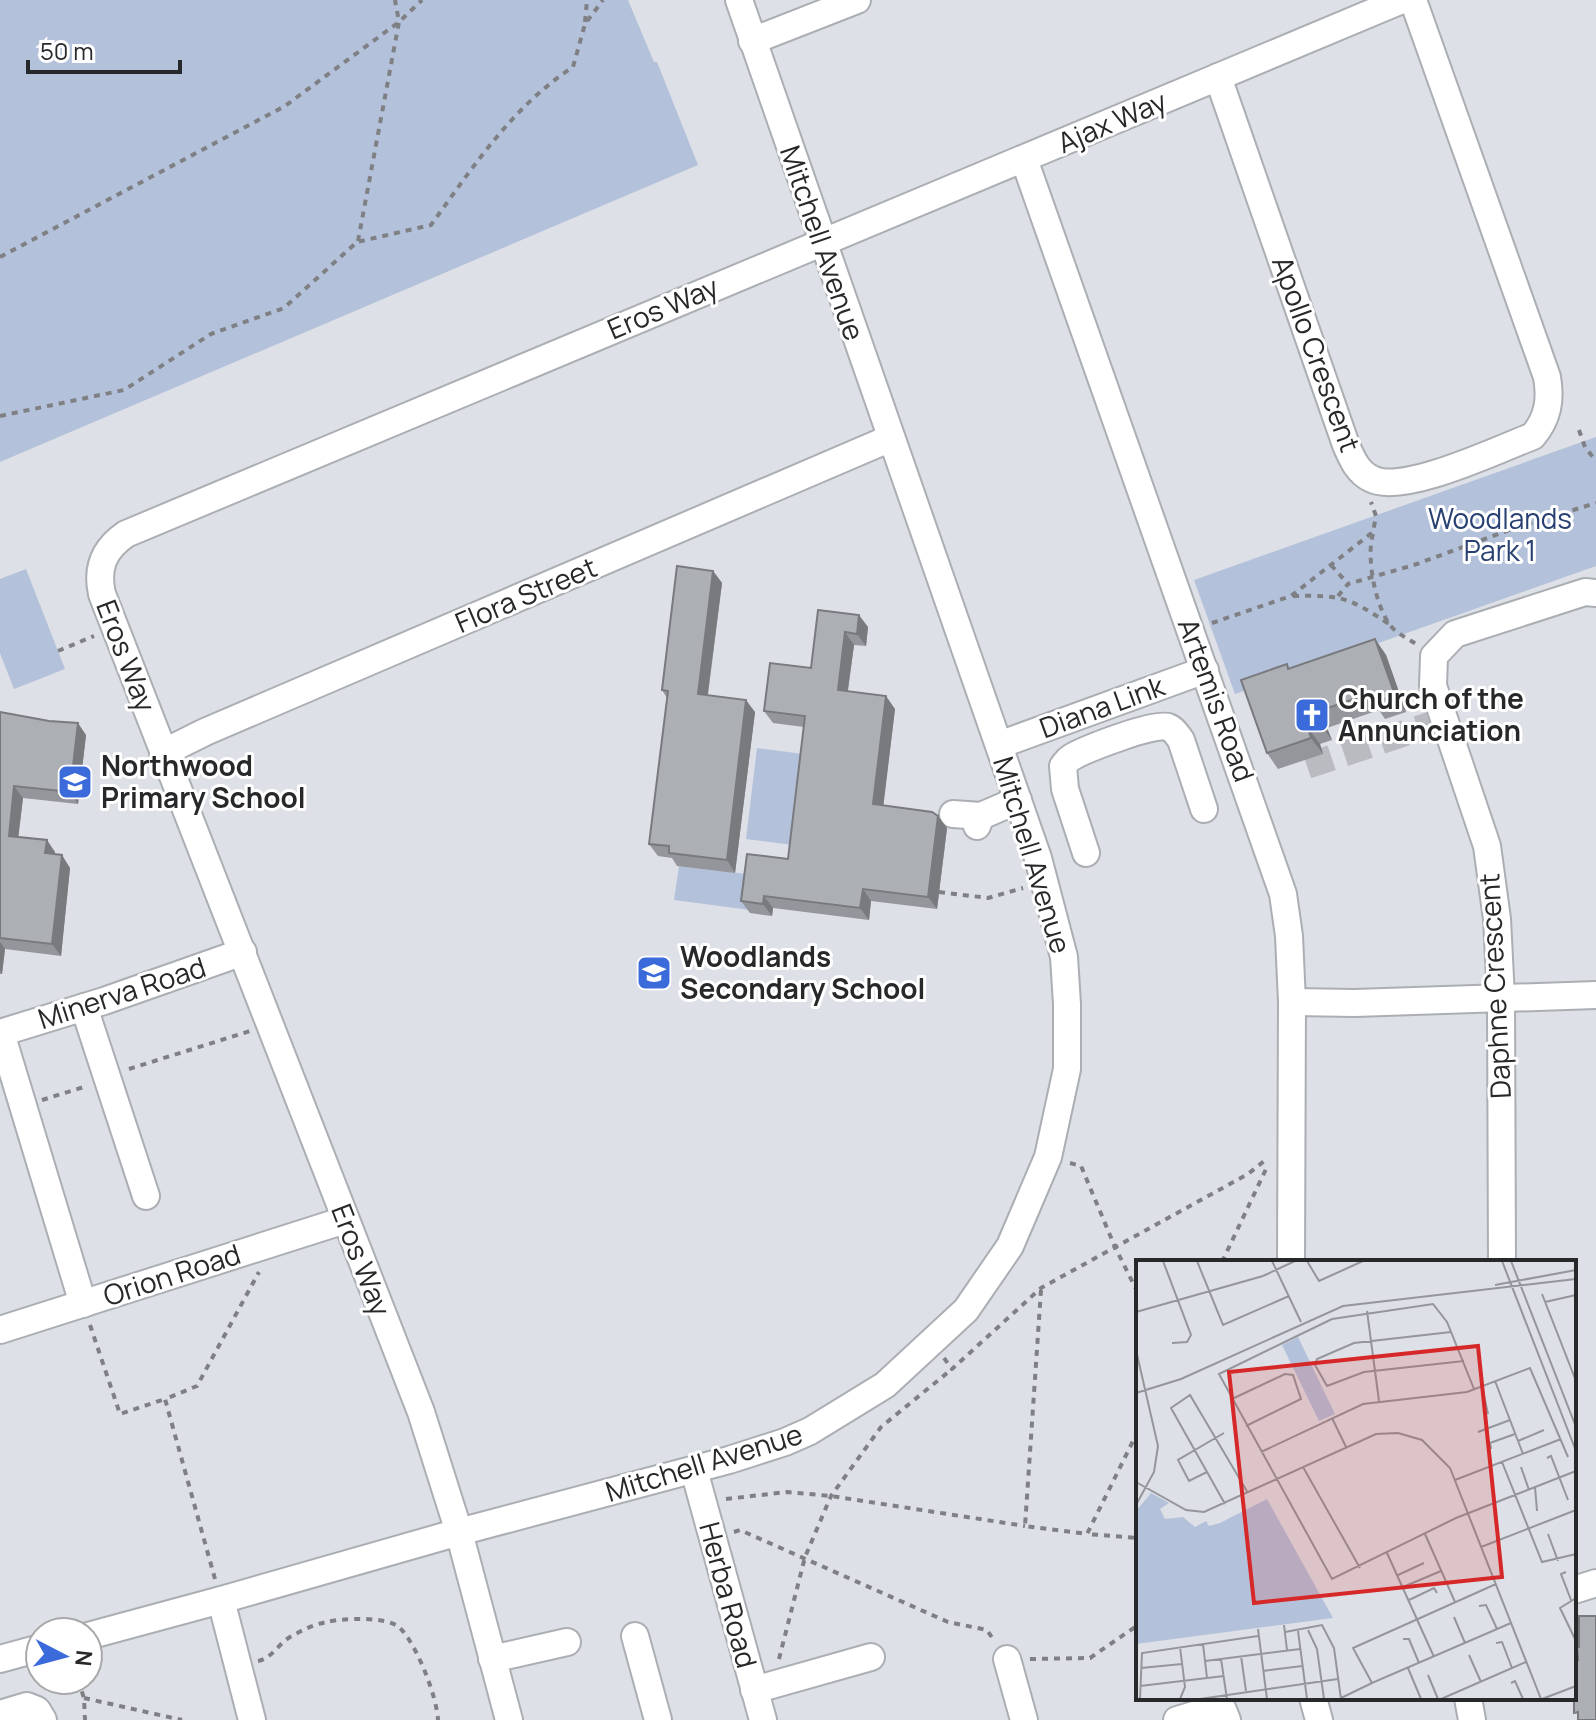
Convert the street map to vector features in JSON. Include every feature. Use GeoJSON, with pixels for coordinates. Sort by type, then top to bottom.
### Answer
{"type":"FeatureCollection","features":[{"type":"Feature","properties":{"kind":"street","name":"Mitchell Avenue"},"geometry":{"type":"LineString","coordinates":[[104,1631],[218,1592],[694,1470],[785,1442],[810,1431],[885,1385],[966,1310],[1010,1246],[1048,1157],[1067,1069],[1068,1035],[1064,957],[1044,881],[739,0]]}},
{"type":"Feature","properties":{"kind":"street"},"geometry":{"type":"LineString","coordinates":[[752,41],[857,0]]}},
{"type":"Feature","properties":{"kind":"street","name":"Ajax Way"},"geometry":{"type":"LineString","coordinates":[[822,242],[1402,0]]}},
{"type":"Feature","properties":{"kind":"street","name":"Apollo Crescent"},"geometry":{"type":"LineString","coordinates":[[1218,77],[1346,445],[1360,471],[1373,480],[1386,483],[1413,481],[1533,436],[1543,424],[1548,408],[1550,392],[1547,377],[1413,0]]}},
{"type":"Feature","properties":{"kind":"street","name":"Artemis Road"},"geometry":{"type":"LineString","coordinates":[[1024,159],[1283,894],[1289,936],[1292,1002],[1291,1260]]}},
{"type":"Feature","properties":{"kind":"street","name":"Eros Way"},"geometry":{"type":"LineString","coordinates":[[509,1720],[459,1532],[421,1412],[163,753],[102,594],[98,574],[109,548],[126,534],[822,242]]}},
{"type":"Feature","properties":{"kind":"street","name":"Flora Street"},"geometry":{"type":"LineString","coordinates":[[163,753],[205,732],[891,438]]}},
{"type":"Feature","properties":{"kind":"street","name":"Daphne Crescent"},"geometry":{"type":"LineString","coordinates":[[1502,1260],[1501,998],[1497,919],[1487,846],[1433,686],[1434,656],[1455,634],[1585,592],[1596,593]]}},
{"type":"Feature","properties":{"kind":"street","name":"Diana Link"},"geometry":{"type":"LineString","coordinates":[[999,745],[1205,670]]}},
{"type":"Feature","properties":{"kind":"street"},"geometry":{"type":"LineString","coordinates":[[1105,706],[1117,740]]}},
{"type":"Feature","properties":{"kind":"street"},"geometry":{"type":"LineString","coordinates":[[1086,853],[1065,789],[1063,766],[1069,758],[1117,740],[1157,726],[1175,732],[1181,740],[1204,809]]}},
{"type":"Feature","properties":{"kind":"street"},"geometry":{"type":"LineString","coordinates":[[953,814],[979,821],[1018,800]]}},
{"type":"Feature","properties":{"kind":"street","name":"Minerva Road"},"geometry":{"type":"LineString","coordinates":[[0,1033],[96,997],[243,952]]}},
{"type":"Feature","properties":{"kind":"street"},"geometry":{"type":"LineString","coordinates":[[1292,1002],[1355,1003],[1596,995]]}},
{"type":"Feature","properties":{"kind":"street"},"geometry":{"type":"LineString","coordinates":[[96,997],[108,1079],[146,1196]]}},
{"type":"Feature","properties":{"kind":"street"},"geometry":{"type":"LineString","coordinates":[[0,1033],[83,1304]]}},
{"type":"Feature","properties":{"kind":"street","name":"Orion Road"},"geometry":{"type":"LineString","coordinates":[[0,1330],[345,1220]]}},
{"type":"Feature","properties":{"kind":"street","name":"Herba Road"},"geometry":{"type":"LineString","coordinates":[[694,1470],[714,1541],[765,1688],[763,1720]]}},
{"type":"Feature","properties":{"kind":"street"},"geometry":{"type":"LineString","coordinates":[[1576,1589],[1596,1583]]}},
{"type":"Feature","properties":{"kind":"street"},"geometry":{"type":"LineString","coordinates":[[218,1592],[252,1720]]}},
{"type":"Feature","properties":{"kind":"street"},"geometry":{"type":"LineString","coordinates":[[635,1636],[658,1720]]}},
{"type":"Feature","properties":{"kind":"street"},"geometry":{"type":"LineString","coordinates":[[492,1659],[567,1642]]}},
{"type":"Feature","properties":{"kind":"street"},"geometry":{"type":"LineString","coordinates":[[0,1659],[24,1652]]}},
{"type":"Feature","properties":{"kind":"street"},"geometry":{"type":"LineString","coordinates":[[765,1688],[871,1657]]}},
{"type":"Feature","properties":{"kind":"street"},"geometry":{"type":"LineString","coordinates":[[1007,1659],[1024,1720]]}},
{"type":"Feature","properties":{"kind":"street"},"geometry":{"type":"LineString","coordinates":[[1313,1700],[1318,1720]]}},
{"type":"Feature","properties":{"kind":"street"},"geometry":{"type":"LineString","coordinates":[[1468,1700],[1472,1720]]}},
{"type":"Feature","properties":{"kind":"street"},"geometry":{"type":"LineString","coordinates":[[0,1714],[27,1706],[40,1713],[43,1720]]}},
{"type":"Feature","properties":{"kind":"street"},"geometry":{"type":"LineString","coordinates":[[1177,1720],[1217,1708],[1223,1710],[1227,1720]]}},
{"type":"Feature","properties":{"kind":"path"},"geometry":{"type":"LineString","coordinates":[[357,242],[399,22],[395,0]]}},
{"type":"Feature","properties":{"kind":"path"},"geometry":{"type":"LineString","coordinates":[[0,257],[285,106],[399,22],[422,0]]}},
{"type":"Feature","properties":{"kind":"path"},"geometry":{"type":"LineString","coordinates":[[0,416],[124,390],[211,334],[284,308],[357,242],[431,225],[491,142],[545,86],[573,67],[585,24],[587,0]]}},
{"type":"Feature","properties":{"kind":"path"},"geometry":{"type":"LineString","coordinates":[[585,24],[603,0]]}},
{"type":"Feature","properties":{"kind":"path"},"geometry":{"type":"LineString","coordinates":[[1579,430],[1585,447],[1596,460]]}},
{"type":"Feature","properties":{"kind":"path"},"geometry":{"type":"LineString","coordinates":[[1338,596],[1348,584],[1373,579],[1512,529],[1596,503]]}},
{"type":"Feature","properties":{"kind":"path"},"geometry":{"type":"LineString","coordinates":[[1374,508],[1376,523],[1369,547],[1373,579],[1389,624]]}},
{"type":"Feature","properties":{"kind":"path"},"geometry":{"type":"LineString","coordinates":[[1291,596],[1373,532]]}},
{"type":"Feature","properties":{"kind":"path"},"geometry":{"type":"LineString","coordinates":[[1331,565],[1348,584]]}},
{"type":"Feature","properties":{"kind":"path"},"geometry":{"type":"LineString","coordinates":[[1208,624],[1291,596],[1338,596],[1358,603],[1396,631]]}},
{"type":"Feature","properties":{"kind":"path"},"geometry":{"type":"LineString","coordinates":[[58,651],[115,628]]}},
{"type":"Feature","properties":{"kind":"path"},"geometry":{"type":"LineString","coordinates":[[939,892],[988,898],[1044,881]]}},
{"type":"Feature","properties":{"kind":"path"},"geometry":{"type":"LineString","coordinates":[[23,1106],[108,1079],[133,1067],[271,1024]]}},
{"type":"Feature","properties":{"kind":"path"},"geometry":{"type":"LineString","coordinates":[[765,1688],[776,1671],[805,1557],[831,1496],[881,1427],[952,1369],[1041,1288],[1248,1174],[1273,1154],[1223,1260]]}},
{"type":"Feature","properties":{"kind":"path"},"geometry":{"type":"LineString","coordinates":[[1048,1157],[1081,1166],[1136,1289]]}},
{"type":"Feature","properties":{"kind":"path"},"geometry":{"type":"LineString","coordinates":[[83,1304],[120,1414],[197,1386],[262,1265],[260,1247]]}},
{"type":"Feature","properties":{"kind":"path"},"geometry":{"type":"LineString","coordinates":[[1025,1526],[1041,1288]]}},
{"type":"Feature","properties":{"kind":"path"},"geometry":{"type":"LineString","coordinates":[[933,1343],[952,1369]]}},
{"type":"Feature","properties":{"kind":"path"},"geometry":{"type":"LineString","coordinates":[[165,1399],[218,1592]]}},
{"type":"Feature","properties":{"kind":"path"},"geometry":{"type":"LineString","coordinates":[[1087,1534],[1136,1435]]}},
{"type":"Feature","properties":{"kind":"path"},"geometry":{"type":"LineString","coordinates":[[703,1502],[787,1492],[1025,1526],[1136,1538]]}},
{"type":"Feature","properties":{"kind":"path"},"geometry":{"type":"LineString","coordinates":[[714,1541],[740,1530],[948,1622],[987,1630],[1007,1659],[1090,1658],[1136,1626]]}},
{"type":"Feature","properties":{"kind":"path"},"geometry":{"type":"LineString","coordinates":[[238,1666],[268,1659],[281,1642],[325,1622],[351,1619],[391,1624],[399,1627],[422,1665],[437,1705],[438,1720]]}},
{"type":"Feature","properties":{"kind":"path"},"geometry":{"type":"LineString","coordinates":[[85,1720],[84,1698],[182,1720]]}},
{"type":"Feature","properties":{"kind":"green space"},"geometry":{"type":"Polygon","coordinates":[[[0,0],[628,0],[654,62],[657,62],[698,165],[0,462],[0,0]]]}},
{"type":"Feature","properties":{"kind":"green space","name":"Woodlands Park 1"},"geometry":{"type":"Polygon","coordinates":[[[1596,437],[1596,566],[1235,694],[1194,580],[1596,437]]]}},
{"type":"Feature","properties":{"kind":"green space"},"geometry":{"type":"Polygon","coordinates":[[[26,569],[65,669],[14,689],[0,653],[0,579],[26,569]]]}},
{"type":"Feature","properties":{"kind":"green space"},"geometry":{"type":"Polygon","coordinates":[[[757,748],[804,754],[793,845],[746,839],[757,748]]]}},
{"type":"Feature","properties":{"kind":"green space"},"geometry":{"type":"Polygon","coordinates":[[[679,866],[755,875],[750,910],[674,900],[679,866]]]}},
{"type":"Feature","properties":{"kind":"building"},"geometry":{"type":"Polygon","coordinates":[[[677,566],[713,571],[698,694],[746,700],[727,860],[669,853],[669,846],[649,844],[668,691],[662,690],[677,566]]]}},
{"type":"Feature","properties":{"kind":"building"},"geometry":{"type":"Polygon","coordinates":[[[818,610],[859,615],[857,634],[845,632],[838,690],[886,696],[873,804],[932,812],[938,816],[928,897],[863,889],[860,908],[764,896],[763,904],[741,901],[747,854],[788,859],[805,716],[764,711],[770,663],[811,668],[818,610]]]}},
{"type":"Feature","properties":{"kind":"building","name":"Church of the Annunciation"},"geometry":{"type":"Polygon","coordinates":[[[1375,639],[1395,695],[1374,703],[1371,693],[1316,712],[1320,724],[1308,728],[1311,738],[1267,753],[1241,680],[1287,664],[1288,669],[1375,639]]]}},
{"type":"Feature","properties":{"kind":"building"},"geometry":{"type":"Polygon","coordinates":[[[0,712],[78,723],[70,792],[14,786],[9,836],[47,840],[45,853],[62,855],[52,944],[0,938],[0,712]]]}},
{"type":"Feature","properties":{"kind":"building"},"geometry":{"type":"Polygon","coordinates":[[[1579,1616],[1596,1616],[1596,1720],[1578,1720],[1578,1712],[1574,1713],[1579,1616]]]}},
{"type":"Feature","properties":{"kind":"tunnel"},"geometry":{"type":"LineString","coordinates":[[1307,766],[1444,720]]}},
{"type":"Feature","properties":{"kind":"place","name":"Church of the Annunciation"},"geometry":{"type":"Point","coordinates":[1312,715]}},
{"type":"Feature","properties":{"kind":"place","name":"Northwood Primary School"},"geometry":{"type":"Point","coordinates":[75,782]}},
{"type":"Feature","properties":{"kind":"place","name":"Woodlands Secondary School"},"geometry":{"type":"Point","coordinates":[654,973]}}]}
